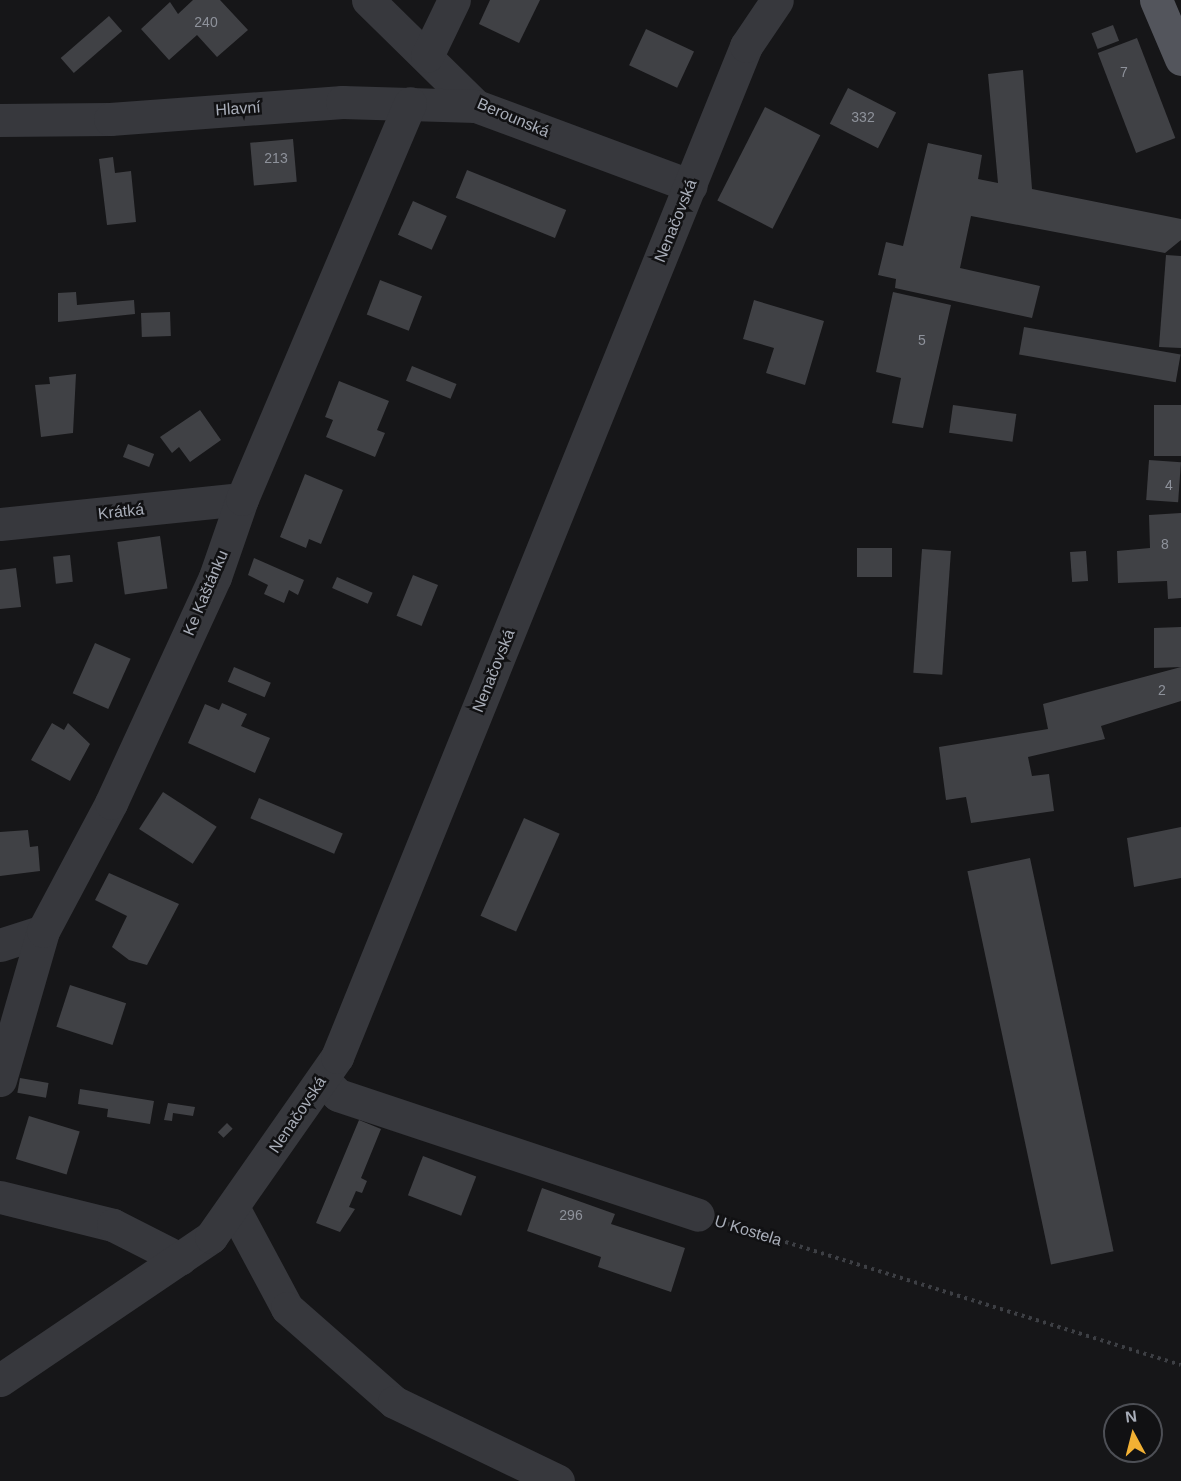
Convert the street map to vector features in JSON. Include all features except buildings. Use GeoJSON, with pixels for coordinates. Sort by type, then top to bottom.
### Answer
{"type":"FeatureCollection","features":[{"type":"Feature","properties":{"kind":"main road"},"geometry":{"type":"LineString","coordinates":[[1156,0],[1181,59]]}},
{"type":"Feature","properties":{"kind":"street","name":"Berounská"},"geometry":{"type":"LineString","coordinates":[[368,0],[476,106],[691,186]]}},
{"type":"Feature","properties":{"kind":"street"},"geometry":{"type":"LineString","coordinates":[[427,56],[454,0]]}},
{"type":"Feature","properties":{"kind":"street","name":"Nenačovská"},"geometry":{"type":"LineString","coordinates":[[0,1380],[211,1237],[234,1209],[337,1058],[746,46],[777,0]]}},
{"type":"Feature","properties":{"kind":"street","name":"Hlavní"},"geometry":{"type":"LineString","coordinates":[[0,120],[110,119],[342,102],[476,106]]}},
{"type":"Feature","properties":{"kind":"street","name":"Ke Kaštánku"},"geometry":{"type":"LineString","coordinates":[[0,1080],[6,1023],[43,931],[111,803],[215,577],[242,499],[410,103]]}},
{"type":"Feature","properties":{"kind":"street","name":"Krátká"},"geometry":{"type":"LineString","coordinates":[[0,524],[242,499]]}},
{"type":"Feature","properties":{"kind":"street"},"geometry":{"type":"LineString","coordinates":[[0,945],[43,931]]}},
{"type":"Feature","properties":{"kind":"street","name":"U Kostela"},"geometry":{"type":"LineString","coordinates":[[323,1080],[338,1095],[698,1215]]}},
{"type":"Feature","properties":{"kind":"street"},"geometry":{"type":"LineString","coordinates":[[0,1197],[113,1225],[180,1259]]}},
{"type":"Feature","properties":{"kind":"street"},"geometry":{"type":"LineString","coordinates":[[234,1209],[287,1308],[394,1402],[558,1481]]}},
{"type":"Feature","properties":{"kind":"path","name":"U Kostela"},"geometry":{"type":"LineString","coordinates":[[698,1215],[1181,1365]]}}]}
